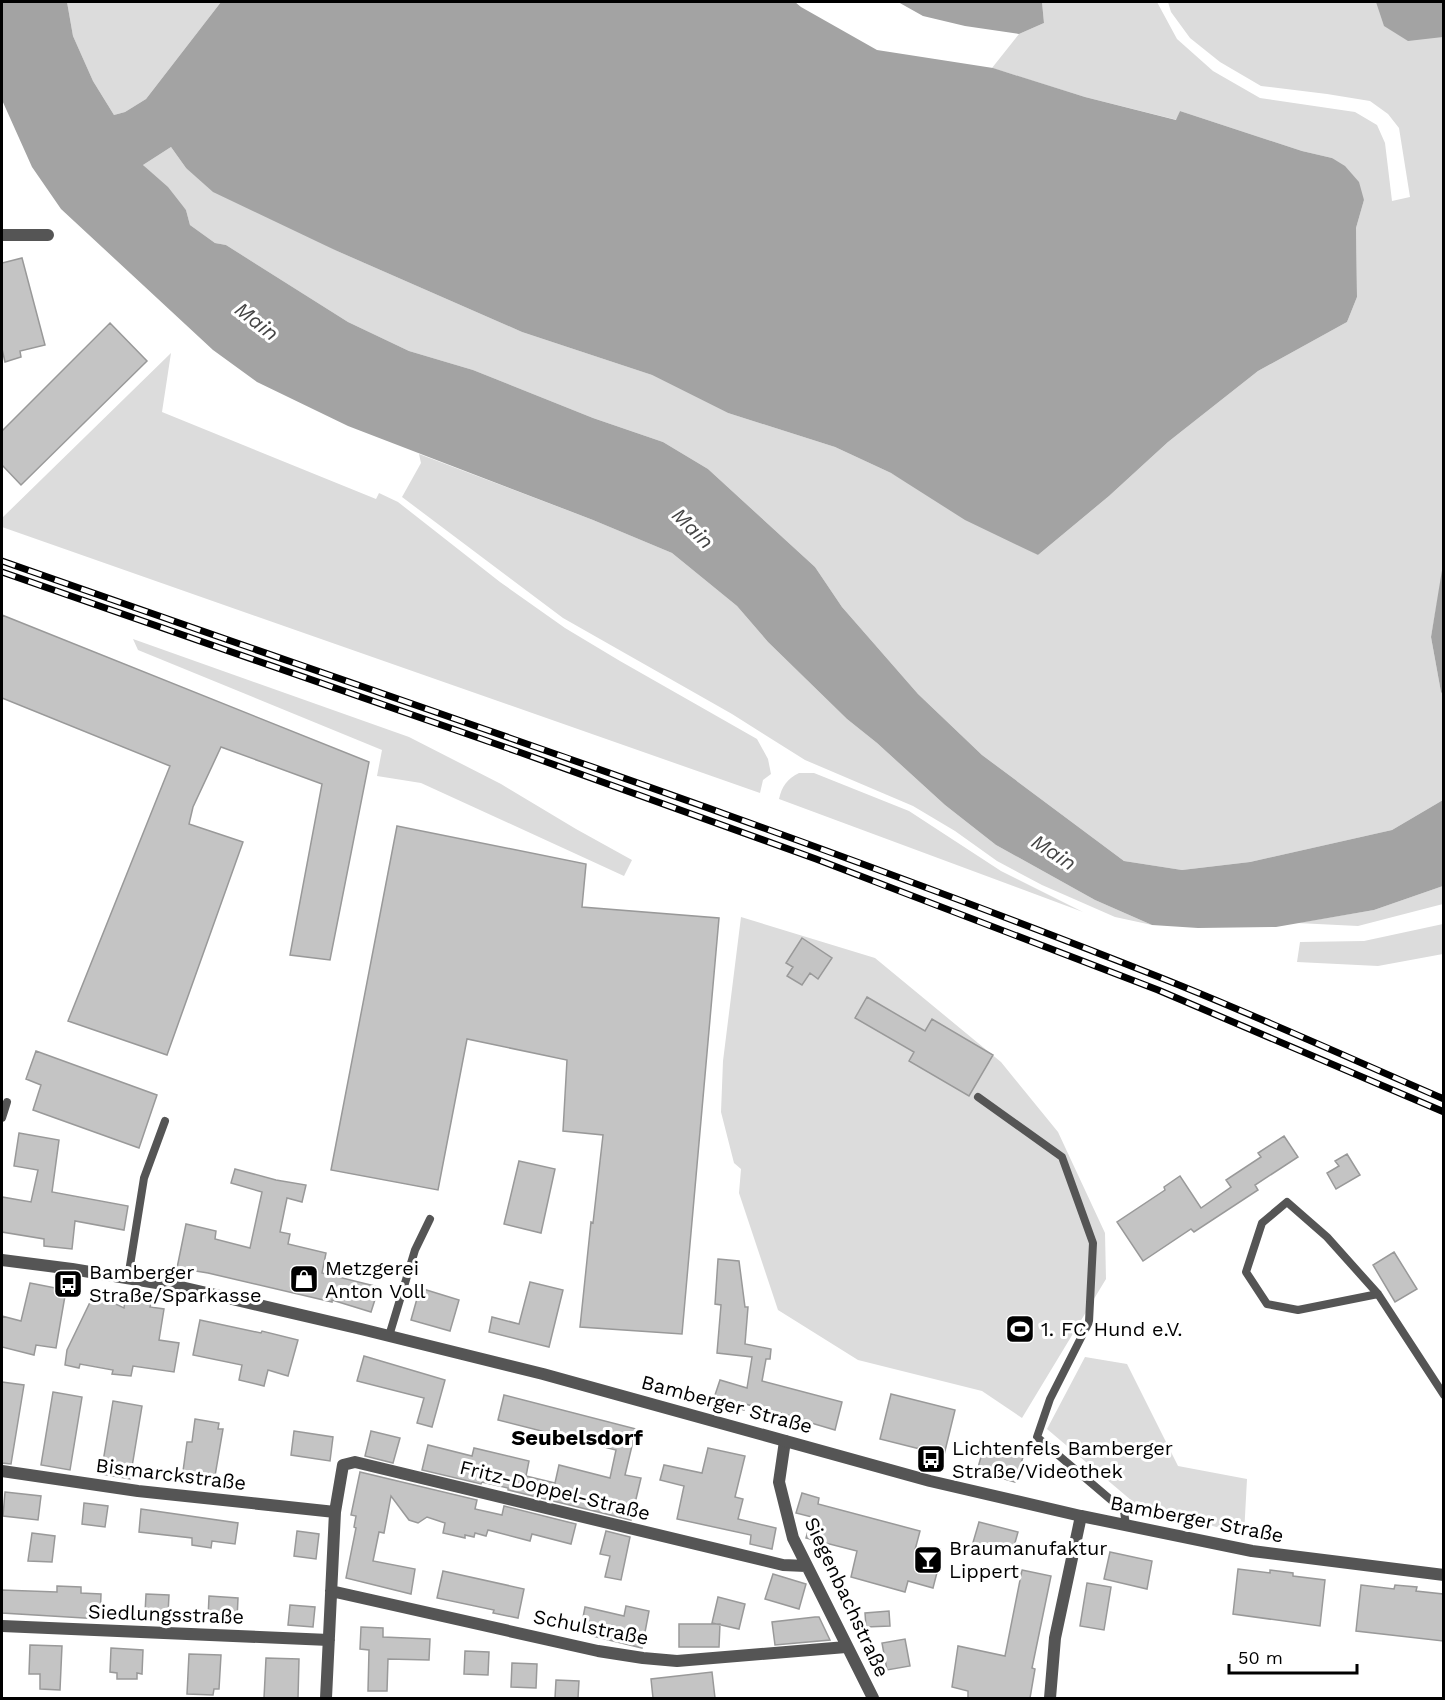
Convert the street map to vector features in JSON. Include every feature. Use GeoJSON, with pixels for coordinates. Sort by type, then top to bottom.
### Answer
{"type":"FeatureCollection","features":[{"type":"Feature","properties":{"kind":"street"},"geometry":{"type":"LineString","coordinates":[[2,235],[48,235]]}},
{"type":"Feature","properties":{"kind":"street","name":"Bamberger Straße"},"geometry":{"type":"LineString","coordinates":[[2,1260],[181,1287],[389,1336],[543,1374],[930,1481],[1126,1526],[1252,1551],[1443,1575]]}},
{"type":"Feature","properties":{"kind":"street","name":"Siegenbachstraße"},"geometry":{"type":"LineString","coordinates":[[785,1441],[779,1482],[793,1538],[873,1698]]}},
{"type":"Feature","properties":{"kind":"street","name":"Fritz-Doppel-Straße"},"geometry":{"type":"LineString","coordinates":[[335,1512],[343,1465],[355,1462],[783,1565],[806,1566]]}},
{"type":"Feature","properties":{"kind":"street","name":"Bismarckstraße"},"geometry":{"type":"LineString","coordinates":[[2,1471],[138,1491],[335,1512]]}},
{"type":"Feature","properties":{"kind":"street"},"geometry":{"type":"LineString","coordinates":[[326,1698],[335,1512]]}},
{"type":"Feature","properties":{"kind":"street"},"geometry":{"type":"LineString","coordinates":[[1050,1698],[1055,1638],[1081,1516]]}},
{"type":"Feature","properties":{"kind":"street","name":"Schulstraße"},"geometry":{"type":"LineString","coordinates":[[331,1591],[598,1651],[643,1658],[677,1661],[846,1647]]}},
{"type":"Feature","properties":{"kind":"street","name":"Siedlungsstraße"},"geometry":{"type":"LineString","coordinates":[[2,1626],[329,1640]]}},
{"type":"Feature","properties":{"kind":"lane"},"geometry":{"type":"LineString","coordinates":[[978,1097],[1062,1156],[1093,1243],[1089,1322],[1050,1399],[1037,1437],[1124,1511],[1126,1526]]}},
{"type":"Feature","properties":{"kind":"lane"},"geometry":{"type":"LineString","coordinates":[[2,1118],[7,1102]]}},
{"type":"Feature","properties":{"kind":"lane"},"geometry":{"type":"LineString","coordinates":[[128,1278],[144,1178],[165,1121]]}},
{"type":"Feature","properties":{"kind":"lane"},"geometry":{"type":"LineString","coordinates":[[1378,1294],[1298,1310],[1267,1304],[1246,1272],[1262,1223],[1287,1202],[1327,1237],[1378,1294],[1443,1395]]}},
{"type":"Feature","properties":{"kind":"lane"},"geometry":{"type":"LineString","coordinates":[[389,1336],[415,1250],[430,1219]]}},
{"type":"Feature","properties":{"kind":"shaded area"},"geometry":{"type":"Polygon","coordinates":[[[67,2],[221,2],[146,99],[125,112],[114,115],[93,81],[73,36],[67,2]]]}},
{"type":"Feature","properties":{"kind":"shaded area"},"geometry":{"type":"Polygon","coordinates":[[[1042,2],[1157,2],[1177,39],[1213,71],[1260,98],[1355,112],[1377,125],[1385,143],[1392,201],[1410,197],[1399,128],[1388,114],[1370,101],[1261,86],[1220,62],[1190,38],[1171,12],[1168,2],[1443,2],[1444,564],[1431,637],[1443,695],[1443,800],[1392,830],[1250,862],[1182,870],[1124,861],[982,755],[918,694],[842,607],[815,567],[708,469],[663,442],[593,418],[473,370],[409,351],[348,322],[226,245],[215,243],[190,225],[186,210],[143,165],[171,147],[186,168],[337,251],[522,332],[652,375],[728,413],[835,447],[891,473],[1038,555],[1109,496],[1168,442],[1258,371],[1347,322],[1357,297],[1356,228],[1364,200],[1332,158],[1302,151],[1180,111],[1177,120],[1085,97],[992,68],[1019,34],[1044,23],[1042,2]]]}},
{"type":"Feature","properties":{"kind":"shaded area"},"geometry":{"type":"Polygon","coordinates":[[[171,353],[162,412],[376,499],[379,493],[398,502],[500,582],[565,628],[757,739],[768,759],[771,774],[763,780],[760,793],[2,527],[2,518],[171,353]]]}},
{"type":"Feature","properties":{"kind":"shaded area"},"geometry":{"type":"Polygon","coordinates":[[[419,454],[593,520],[672,553],[737,606],[768,642],[847,719],[945,805],[996,845],[1095,900],[1152,925],[1115,917],[1042,885],[997,861],[955,831],[913,806],[805,760],[732,714],[563,618],[402,497],[421,463],[419,454]]]}},
{"type":"Feature","properties":{"kind":"shaded area"},"geometry":{"type":"Polygon","coordinates":[[[133,639],[409,737],[501,784],[632,860],[624,876],[421,783],[377,776],[382,750],[138,650],[133,639]]]}},
{"type":"Feature","properties":{"kind":"shaded area"},"geometry":{"type":"Polygon","coordinates":[[[799,773],[814,773],[909,811],[1001,871],[1083,912],[779,799],[786,783],[799,773]]]}},
{"type":"Feature","properties":{"kind":"shaded area"},"geometry":{"type":"Polygon","coordinates":[[[1443,886],[1443,904],[1358,926],[1297,923],[1374,910],[1443,886]]]}},
{"type":"Feature","properties":{"kind":"shaded area"},"geometry":{"type":"Polygon","coordinates":[[[741,917],[875,958],[1001,1062],[1058,1132],[1105,1233],[1106,1279],[1022,1418],[982,1391],[858,1360],[778,1310],[739,1193],[741,1169],[734,1163],[721,1112],[723,1061],[741,917]]]}},
{"type":"Feature","properties":{"kind":"shaded area"},"geometry":{"type":"Polygon","coordinates":[[[1443,924],[1443,954],[1378,966],[1297,962],[1300,942],[1364,941],[1443,924]]]}},
{"type":"Feature","properties":{"kind":"shaded area"},"geometry":{"type":"Polygon","coordinates":[[[1085,1357],[1127,1364],[1178,1466],[1247,1479],[1244,1535],[1192,1520],[1151,1517],[1047,1429],[1085,1357]]]}},
{"type":"Feature","properties":{"kind":"water","name":"Main"},"geometry":{"type":"Polygon","coordinates":[[[2,2],[67,2],[73,36],[93,81],[114,115],[125,112],[146,99],[221,2],[795,2],[877,50],[993,68],[1085,97],[1176,120],[1180,111],[1302,151],[1332,158],[1345,166],[1359,182],[1364,200],[1356,228],[1357,297],[1347,322],[1258,371],[1168,442],[1109,496],[1038,555],[965,520],[891,473],[835,447],[728,413],[652,375],[522,332],[337,251],[213,192],[186,168],[171,147],[143,165],[168,187],[186,210],[190,225],[215,243],[226,245],[348,322],[409,351],[473,370],[593,418],[663,442],[708,469],[815,567],[842,607],[918,694],[982,755],[1124,861],[1182,870],[1250,862],[1392,830],[1443,800],[1443,886],[1374,910],[1276,927],[1198,928],[1152,925],[1095,900],[996,845],[945,805],[847,719],[768,642],[737,606],[672,553],[593,520],[348,426],[257,382],[213,350],[61,209],[32,167],[2,100],[2,2]]]}},
{"type":"Feature","properties":{"kind":"water"},"geometry":{"type":"Polygon","coordinates":[[[898,2],[1042,2],[1044,23],[1019,34],[965,26],[923,16],[898,2]]]}},
{"type":"Feature","properties":{"kind":"water"},"geometry":{"type":"Polygon","coordinates":[[[1376,2],[1443,2],[1443,37],[1408,41],[1384,26],[1376,2]]]}},
{"type":"Feature","properties":{"kind":"water"},"geometry":{"type":"Polygon","coordinates":[[[1443,564],[1444,695],[1441,692],[1431,637],[1443,564]]]}},
{"type":"Feature","properties":{"kind":"building"},"geometry":{"type":"Polygon","coordinates":[[[22,258],[45,345],[20,351],[21,357],[5,362],[2,349],[2,263],[22,258]]]}},
{"type":"Feature","properties":{"kind":"building"},"geometry":{"type":"Polygon","coordinates":[[[110,323],[147,361],[21,485],[2,465],[2,431],[110,323]]]}},
{"type":"Feature","properties":{"kind":"building"},"geometry":{"type":"Polygon","coordinates":[[[2,615],[369,762],[330,960],[290,955],[322,784],[221,747],[193,807],[189,824],[243,842],[167,1055],[68,1021],[170,766],[2,698],[2,615]]]}},
{"type":"Feature","properties":{"kind":"building"},"geometry":{"type":"Polygon","coordinates":[[[397,826],[586,864],[582,907],[719,918],[682,1334],[580,1327],[603,1135],[563,1131],[567,1060],[467,1039],[438,1190],[331,1170],[397,826]]]}},
{"type":"Feature","properties":{"kind":"building"},"geometry":{"type":"Polygon","coordinates":[[[802,938],[832,958],[818,979],[810,973],[802,985],[787,976],[793,967],[786,963],[802,938]]]}},
{"type":"Feature","properties":{"kind":"building"},"geometry":{"type":"Polygon","coordinates":[[[867,997],[925,1031],[932,1019],[993,1055],[969,1096],[909,1061],[914,1052],[855,1018],[867,997]]]}},
{"type":"Feature","properties":{"kind":"building"},"geometry":{"type":"Polygon","coordinates":[[[36,1051],[157,1095],[139,1148],[33,1110],[41,1085],[26,1079],[36,1051]]]}},
{"type":"Feature","properties":{"kind":"building"},"geometry":{"type":"Polygon","coordinates":[[[19,1133],[59,1140],[52,1192],[128,1206],[124,1230],[75,1221],[72,1249],[44,1246],[44,1239],[2,1232],[2,1197],[31,1202],[38,1170],[14,1166],[19,1133]]]}},
{"type":"Feature","properties":{"kind":"building"},"geometry":{"type":"Polygon","coordinates":[[[1284,1136],[1298,1157],[1255,1185],[1258,1190],[1194,1232],[1191,1229],[1143,1261],[1117,1222],[1165,1190],[1164,1187],[1180,1176],[1201,1208],[1231,1187],[1226,1180],[1261,1157],[1258,1153],[1284,1136]]]}},
{"type":"Feature","properties":{"kind":"building"},"geometry":{"type":"Polygon","coordinates":[[[1347,1154],[1360,1175],[1336,1189],[1327,1173],[1339,1166],[1335,1161],[1347,1154]]]}},
{"type":"Feature","properties":{"kind":"building"},"geometry":{"type":"Polygon","coordinates":[[[519,1161],[555,1169],[541,1233],[504,1224],[519,1161]]]}},
{"type":"Feature","properties":{"kind":"building"},"geometry":{"type":"Polygon","coordinates":[[[235,1169],[306,1185],[302,1202],[287,1198],[280,1232],[290,1234],[288,1244],[326,1253],[322,1273],[379,1287],[371,1312],[332,1300],[332,1302],[177,1268],[186,1224],[216,1231],[215,1239],[250,1248],[262,1192],[231,1183],[235,1169]]]}},
{"type":"Feature","properties":{"kind":"building"},"geometry":{"type":"Polygon","coordinates":[[[1394,1252],[1417,1289],[1395,1302],[1373,1265],[1394,1252]]]}},
{"type":"Feature","properties":{"kind":"building"},"geometry":{"type":"Polygon","coordinates":[[[718,1259],[739,1261],[745,1307],[748,1307],[745,1344],[771,1349],[770,1359],[766,1359],[762,1381],[842,1402],[835,1430],[811,1423],[811,1421],[745,1404],[744,1410],[713,1401],[720,1380],[747,1388],[752,1357],[717,1353],[721,1305],[715,1304],[718,1259]]]}},
{"type":"Feature","properties":{"kind":"building"},"geometry":{"type":"Polygon","coordinates":[[[530,1282],[563,1290],[549,1347],[489,1332],[492,1317],[519,1324],[530,1282]]]}},
{"type":"Feature","properties":{"kind":"building"},"geometry":{"type":"Polygon","coordinates":[[[30,1283],[66,1290],[56,1348],[36,1345],[34,1355],[2,1347],[2,1316],[21,1321],[30,1283]]]}},
{"type":"Feature","properties":{"kind":"building"},"geometry":{"type":"Polygon","coordinates":[[[420,1288],[459,1300],[450,1331],[411,1320],[420,1288]]]}},
{"type":"Feature","properties":{"kind":"building"},"geometry":{"type":"Polygon","coordinates":[[[94,1294],[124,1308],[125,1300],[151,1304],[150,1307],[164,1309],[159,1340],[179,1343],[174,1372],[133,1366],[131,1376],[112,1374],[113,1370],[80,1364],[79,1368],[65,1365],[67,1350],[94,1294]]]}},
{"type":"Feature","properties":{"kind":"building"},"geometry":{"type":"Polygon","coordinates":[[[200,1320],[298,1340],[288,1376],[268,1370],[264,1386],[239,1380],[242,1365],[193,1355],[200,1320]]]}},
{"type":"Feature","properties":{"kind":"building"},"geometry":{"type":"Polygon","coordinates":[[[364,1356],[445,1380],[432,1427],[417,1423],[424,1398],[357,1381],[364,1356]]]}},
{"type":"Feature","properties":{"kind":"building"},"geometry":{"type":"Polygon","coordinates":[[[2,1382],[24,1385],[11,1464],[2,1463],[2,1382]]]}},
{"type":"Feature","properties":{"kind":"building"},"geometry":{"type":"Polygon","coordinates":[[[53,1392],[82,1397],[70,1470],[41,1465],[53,1392]]]}},
{"type":"Feature","properties":{"kind":"building"},"geometry":{"type":"Polygon","coordinates":[[[891,1394],[955,1410],[944,1455],[880,1439],[891,1394]]]}},
{"type":"Feature","properties":{"kind":"building"},"geometry":{"type":"Polygon","coordinates":[[[504,1395],[636,1429],[625,1475],[641,1478],[631,1520],[508,1490],[508,1488],[422,1470],[428,1445],[472,1456],[474,1448],[529,1461],[526,1476],[555,1483],[559,1465],[610,1478],[616,1450],[498,1420],[504,1395]]]}},
{"type":"Feature","properties":{"kind":"building"},"geometry":{"type":"Polygon","coordinates":[[[113,1401],[142,1406],[130,1479],[101,1474],[113,1401]]]}},
{"type":"Feature","properties":{"kind":"building"},"geometry":{"type":"Polygon","coordinates":[[[195,1419],[219,1423],[218,1429],[223,1429],[215,1476],[183,1471],[187,1442],[192,1442],[195,1419]]]}},
{"type":"Feature","properties":{"kind":"building"},"geometry":{"type":"Polygon","coordinates":[[[294,1431],[333,1437],[330,1461],[291,1455],[294,1431]]]}},
{"type":"Feature","properties":{"kind":"building"},"geometry":{"type":"Polygon","coordinates":[[[371,1431],[400,1438],[393,1463],[365,1456],[371,1431]]]}},
{"type":"Feature","properties":{"kind":"building"},"geometry":{"type":"Polygon","coordinates":[[[985,1443],[1024,1454],[1015,1482],[977,1471],[985,1443]]]}},
{"type":"Feature","properties":{"kind":"building"},"geometry":{"type":"Polygon","coordinates":[[[708,1448],[745,1456],[735,1497],[743,1499],[738,1519],[776,1528],[772,1549],[750,1544],[751,1535],[677,1519],[684,1486],[660,1480],[664,1465],[702,1473],[708,1448]]]}},
{"type":"Feature","properties":{"kind":"building"},"geometry":{"type":"Polygon","coordinates":[[[360,1472],[477,1500],[475,1509],[502,1515],[504,1506],[576,1524],[571,1544],[532,1534],[530,1541],[488,1530],[486,1536],[475,1533],[474,1537],[465,1535],[465,1538],[443,1533],[445,1523],[427,1517],[418,1523],[409,1520],[391,1496],[384,1533],[379,1532],[373,1561],[415,1569],[411,1594],[346,1578],[356,1528],[354,1527],[356,1516],[351,1515],[360,1472]]]}},
{"type":"Feature","properties":{"kind":"building"},"geometry":{"type":"Polygon","coordinates":[[[5,1492],[41,1496],[38,1520],[3,1516],[5,1492]]]}},
{"type":"Feature","properties":{"kind":"building"},"geometry":{"type":"Polygon","coordinates":[[[802,1493],[819,1498],[818,1504],[920,1531],[915,1550],[941,1557],[933,1588],[908,1581],[905,1592],[851,1577],[857,1551],[806,1538],[812,1517],[796,1513],[802,1493]]]}},
{"type":"Feature","properties":{"kind":"building"},"geometry":{"type":"Polygon","coordinates":[[[84,1503],[108,1506],[105,1527],[82,1524],[84,1503]]]}},
{"type":"Feature","properties":{"kind":"building"},"geometry":{"type":"Polygon","coordinates":[[[141,1509],[238,1523],[235,1544],[212,1541],[211,1548],[192,1545],[192,1538],[139,1532],[141,1509]]]}},
{"type":"Feature","properties":{"kind":"building"},"geometry":{"type":"Polygon","coordinates":[[[979,1522],[1018,1532],[1011,1557],[972,1546],[979,1522]]]}},
{"type":"Feature","properties":{"kind":"building"},"geometry":{"type":"Polygon","coordinates":[[[297,1531],[319,1534],[316,1559],[294,1556],[297,1531]]]}},
{"type":"Feature","properties":{"kind":"building"},"geometry":{"type":"Polygon","coordinates":[[[606,1531],[630,1537],[621,1580],[605,1577],[610,1556],[600,1554],[606,1531]]]}},
{"type":"Feature","properties":{"kind":"building"},"geometry":{"type":"Polygon","coordinates":[[[32,1533],[55,1536],[52,1562],[28,1561],[32,1533]]]}},
{"type":"Feature","properties":{"kind":"building"},"geometry":{"type":"Polygon","coordinates":[[[1110,1552],[1152,1561],[1147,1589],[1104,1579],[1110,1552]]]}},
{"type":"Feature","properties":{"kind":"building"},"geometry":{"type":"Polygon","coordinates":[[[1238,1569],[1270,1573],[1270,1570],[1325,1580],[1320,1626],[1233,1614],[1238,1569]]]}},
{"type":"Feature","properties":{"kind":"building"},"geometry":{"type":"Polygon","coordinates":[[[1022,1570],[1051,1576],[1032,1668],[1035,1669],[1030,1698],[968,1698],[968,1691],[952,1687],[958,1646],[1005,1656],[1022,1570]]]}},
{"type":"Feature","properties":{"kind":"building"},"geometry":{"type":"Polygon","coordinates":[[[443,1571],[524,1589],[518,1618],[493,1613],[494,1610],[437,1598],[443,1571]]]}},
{"type":"Feature","properties":{"kind":"building"},"geometry":{"type":"Polygon","coordinates":[[[773,1574],[806,1584],[799,1609],[765,1599],[773,1574]]]}},
{"type":"Feature","properties":{"kind":"building"},"geometry":{"type":"Polygon","coordinates":[[[1087,1583],[1111,1587],[1104,1630],[1080,1626],[1087,1583]]]}},
{"type":"Feature","properties":{"kind":"building"},"geometry":{"type":"Polygon","coordinates":[[[1361,1585],[1394,1589],[1395,1585],[1417,1587],[1416,1591],[1443,1594],[1443,1641],[1356,1631],[1361,1585]]]}},
{"type":"Feature","properties":{"kind":"building"},"geometry":{"type":"Polygon","coordinates":[[[57,1586],[81,1587],[81,1593],[101,1594],[100,1619],[2,1613],[2,1590],[57,1592],[57,1586]]]}},
{"type":"Feature","properties":{"kind":"building"},"geometry":{"type":"Polygon","coordinates":[[[146,1594],[169,1595],[168,1614],[145,1613],[146,1594]]]}},
{"type":"Feature","properties":{"kind":"building"},"geometry":{"type":"Polygon","coordinates":[[[209,1596],[238,1598],[237,1620],[208,1619],[209,1596]]]}},
{"type":"Feature","properties":{"kind":"building"},"geometry":{"type":"Polygon","coordinates":[[[718,1597],[745,1604],[739,1629],[712,1623],[718,1597]]]}},
{"type":"Feature","properties":{"kind":"building"},"geometry":{"type":"Polygon","coordinates":[[[290,1605],[315,1607],[313,1627],[288,1625],[290,1605]]]}},
{"type":"Feature","properties":{"kind":"building"},"geometry":{"type":"Polygon","coordinates":[[[626,1606],[649,1611],[642,1648],[580,1633],[585,1607],[624,1616],[626,1606]]]}},
{"type":"Feature","properties":{"kind":"building"},"geometry":{"type":"Polygon","coordinates":[[[889,1611],[890,1626],[866,1627],[865,1613],[889,1611]]]}},
{"type":"Feature","properties":{"kind":"building"},"geometry":{"type":"Polygon","coordinates":[[[819,1617],[830,1640],[775,1645],[772,1622],[819,1617]]]}},
{"type":"Feature","properties":{"kind":"building"},"geometry":{"type":"Polygon","coordinates":[[[679,1624],[720,1624],[719,1647],[679,1647],[679,1624]]]}},
{"type":"Feature","properties":{"kind":"building"},"geometry":{"type":"Polygon","coordinates":[[[361,1627],[383,1628],[383,1637],[430,1639],[429,1660],[388,1659],[387,1691],[368,1691],[369,1650],[360,1649],[361,1627]]]}},
{"type":"Feature","properties":{"kind":"building"},"geometry":{"type":"Polygon","coordinates":[[[905,1639],[910,1666],[887,1670],[882,1643],[905,1639]]]}},
{"type":"Feature","properties":{"kind":"building"},"geometry":{"type":"Polygon","coordinates":[[[30,1645],[62,1646],[60,1690],[40,1689],[40,1674],[29,1674],[30,1645]]]}},
{"type":"Feature","properties":{"kind":"building"},"geometry":{"type":"Polygon","coordinates":[[[111,1648],[143,1650],[142,1674],[137,1673],[137,1679],[117,1679],[117,1673],[110,1672],[111,1648]]]}},
{"type":"Feature","properties":{"kind":"building"},"geometry":{"type":"Polygon","coordinates":[[[465,1651],[489,1652],[488,1675],[464,1674],[465,1651]]]}},
{"type":"Feature","properties":{"kind":"building"},"geometry":{"type":"Polygon","coordinates":[[[189,1654],[221,1655],[219,1689],[214,1689],[213,1695],[187,1694],[189,1654]]]}},
{"type":"Feature","properties":{"kind":"building"},"geometry":{"type":"Polygon","coordinates":[[[266,1658],[299,1659],[298,1698],[264,1698],[266,1658]]]}},
{"type":"Feature","properties":{"kind":"building"},"geometry":{"type":"Polygon","coordinates":[[[512,1663],[537,1664],[536,1688],[511,1687],[512,1663]]]}},
{"type":"Feature","properties":{"kind":"building"},"geometry":{"type":"Polygon","coordinates":[[[712,1672],[715,1698],[653,1698],[651,1679],[712,1672]]]}},
{"type":"Feature","properties":{"kind":"building"},"geometry":{"type":"Polygon","coordinates":[[[556,1680],[579,1681],[578,1698],[555,1698],[556,1680]]]}},
{"type":"Feature","properties":{"kind":"railway"},"geometry":{"type":"LineString","coordinates":[[2,561],[582,763],[872,867],[1195,991],[1444,1099]]}},
{"type":"Feature","properties":{"kind":"railway"},"geometry":{"type":"LineString","coordinates":[[2,572],[519,752],[816,859],[1158,990],[1444,1112]]}},
{"type":"Feature","properties":{"kind":"place","name":"Metzgerei Anton Voll"},"geometry":{"type":"Point","coordinates":[304,1279]}},
{"type":"Feature","properties":{"kind":"place","name":"Bamberger Straße/Sparkasse"},"geometry":{"type":"Point","coordinates":[68,1284]}},
{"type":"Feature","properties":{"kind":"place","name":"1. FC Hund e.V."},"geometry":{"type":"Point","coordinates":[1020,1329]}},
{"type":"Feature","properties":{"kind":"place","name":"Lichtenfels Bamberger Straße/Videothek"},"geometry":{"type":"Point","coordinates":[931,1459]}},
{"type":"Feature","properties":{"kind":"place","name":"Braumanufaktur Lippert"},"geometry":{"type":"Point","coordinates":[928,1560]}},
{"type":"Feature","properties":{"kind":"district","name":"Seubelsdorf"},"geometry":{"type":"Point","coordinates":[577,1437]}}]}
